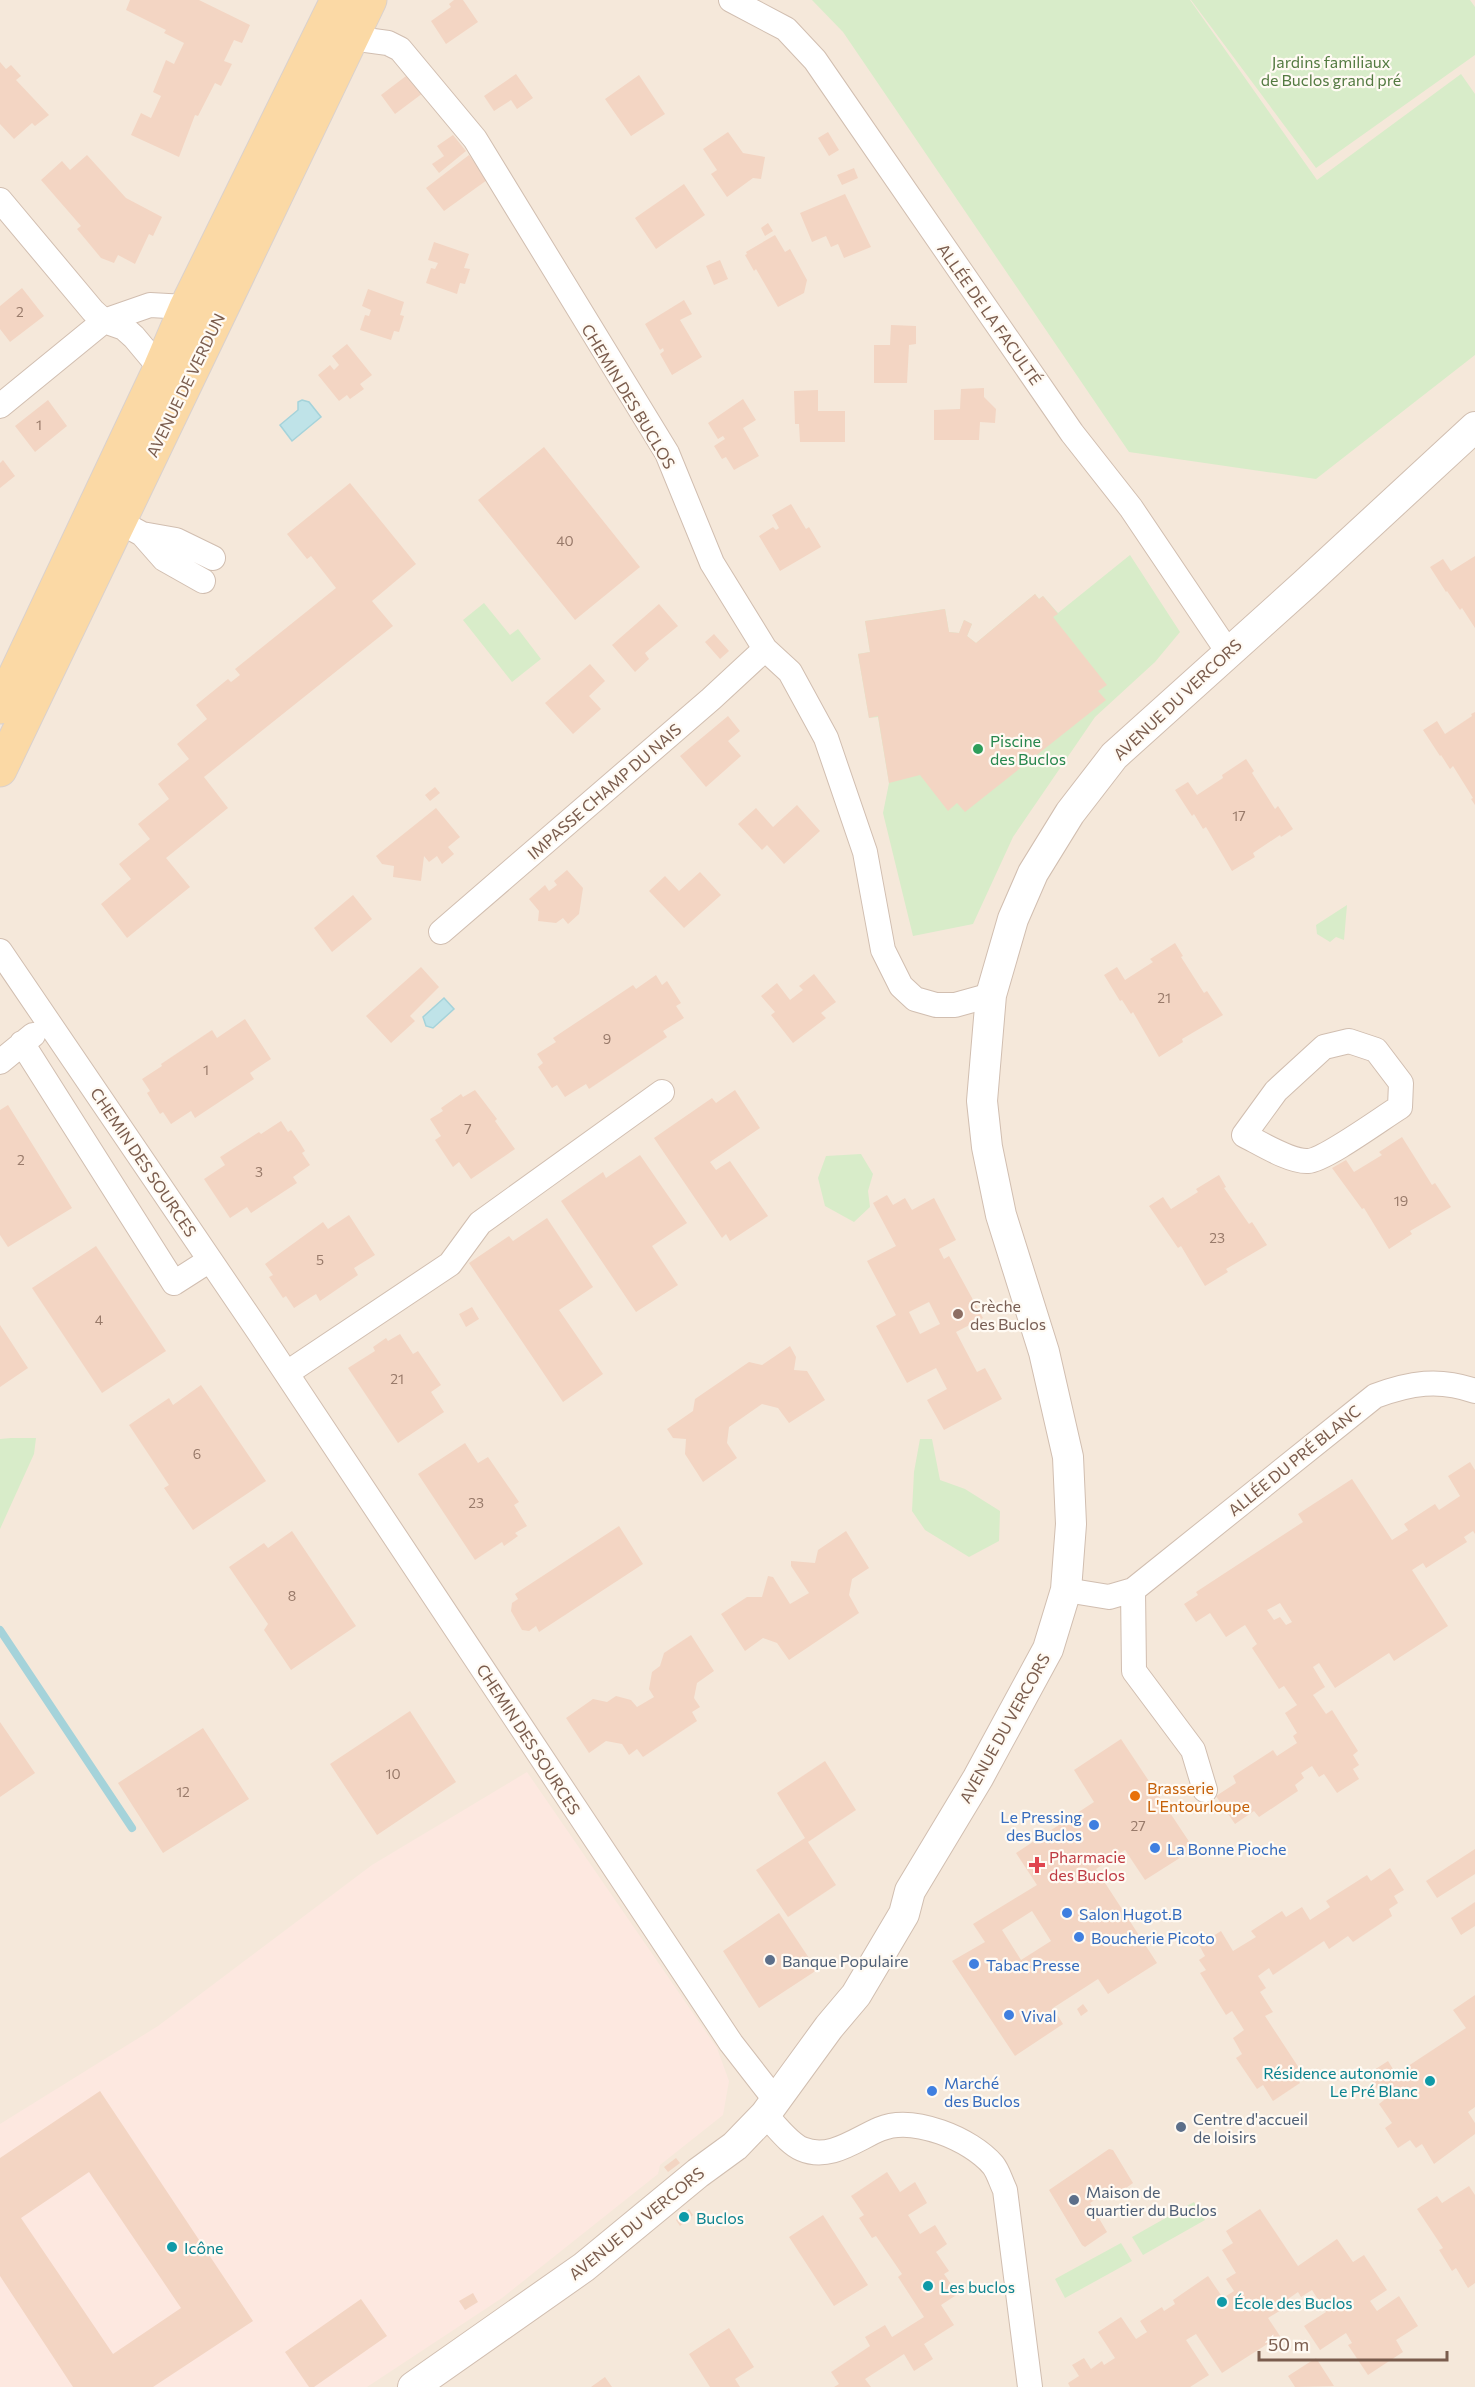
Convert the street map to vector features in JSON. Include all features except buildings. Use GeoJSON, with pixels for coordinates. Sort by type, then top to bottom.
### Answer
{"type":"FeatureCollection","features":[{"type":"Feature","properties":{"kind":"main road","name":"AVENUE DE VERDUN"},"geometry":{"type":"LineString","coordinates":[[0,707],[118,521],[160,369],[186,307],[337,0]]}},
{"type":"Feature","properties":{"kind":"main road","name":"AVENUE DE VERDUN"},"geometry":{"type":"LineString","coordinates":[[0,770],[370,0]]}},
{"type":"Feature","properties":{"kind":"street","name":"ALLÉE DE LA FACULTÉ"},"geometry":{"type":"LineString","coordinates":[[731,0],[786,29],[815,60],[1072,433],[1131,508],[1228,652]]}},
{"type":"Feature","properties":{"kind":"street","name":"CHEMIN DES BUCLOS"},"geometry":{"type":"LineString","coordinates":[[351,38],[388,43],[400,49],[475,139],[667,453],[712,563],[765,648],[790,672],[826,738],[865,852],[883,950],[901,986],[915,999],[936,1005],[955,1005],[991,995]]}},
{"type":"Feature","properties":{"kind":"street"},"geometry":{"type":"LineString","coordinates":[[0,200],[93,311],[105,321],[124,328],[160,369]]}},
{"type":"Feature","properties":{"kind":"street"},"geometry":{"type":"LineString","coordinates":[[0,406],[105,321],[150,305],[186,307],[217,318]]}},
{"type":"Feature","properties":{"kind":"street","name":"AVENUE DU VERCORS"},"geometry":{"type":"LineString","coordinates":[[413,2387],[584,2267],[698,2173],[735,2146],[770,2108],[829,2027],[856,1995],[904,1914],[910,1891],[978,1778],[1048,1649],[1066,1590],[1071,1524],[1068,1457],[1044,1352],[1002,1215],[987,1147],[982,1101],[991,995],[1000,957],[1033,873],[1070,813],[1114,756],[1475,427]]}},
{"type":"Feature","properties":{"kind":"street"},"geometry":{"type":"LineString","coordinates":[[118,521],[176,540],[213,558]]}},
{"type":"Feature","properties":{"kind":"street"},"geometry":{"type":"LineString","coordinates":[[118,521],[164,559],[203,581]]}},
{"type":"Feature","properties":{"kind":"street","name":"IMPASSE CHAMP DU NAIS"},"geometry":{"type":"LineString","coordinates":[[441,932],[711,699],[765,648]]}},
{"type":"Feature","properties":{"kind":"street","name":"CHEMIN DES SOURCES"},"geometry":{"type":"LineString","coordinates":[[0,951],[287,1373],[731,2043],[770,2108],[802,2149],[824,2153],[851,2144],[882,2128],[913,2124],[957,2137],[993,2165],[1005,2190],[1030,2387]]}},
{"type":"Feature","properties":{"kind":"street"},"geometry":{"type":"LineString","coordinates":[[0,1062],[49,1023]]}},
{"type":"Feature","properties":{"kind":"street"},"geometry":{"type":"LineString","coordinates":[[1349,1041],[1376,1050],[1401,1083],[1400,1107],[1332,1151],[1309,1161],[1290,1157],[1244,1135],[1276,1091],[1324,1047],[1349,1041]]}},
{"type":"Feature","properties":{"kind":"street"},"geometry":{"type":"LineString","coordinates":[[22,1043],[174,1283],[210,1260]]}},
{"type":"Feature","properties":{"kind":"street"},"geometry":{"type":"LineString","coordinates":[[287,1373],[450,1264],[480,1223],[662,1092]]}},
{"type":"Feature","properties":{"kind":"street","name":"ALLÉE DU PRÉ BLANC"},"geometry":{"type":"LineString","coordinates":[[1066,1590],[1109,1598],[1133,1590],[1375,1395],[1404,1386],[1445,1382],[1475,1391]]}},
{"type":"Feature","properties":{"kind":"street"},"geometry":{"type":"LineString","coordinates":[[1133,1590],[1134,1671],[1193,1750],[1204,1790]]}},
{"type":"Feature","properties":{"kind":"shaded area"},"geometry":{"type":"Polygon","coordinates":[[[0,0],[1475,0],[1475,2387],[0,2387],[0,0]]]}},
{"type":"Feature","properties":{"kind":"shaded area"},"geometry":{"type":"Polygon","coordinates":[[[527,1772],[717,2048],[729,2081],[723,2115],[660,2165],[658,2174],[502,2298],[367,2387],[0,2387],[0,2124],[158,2026],[372,1865],[527,1772]]]}},
{"type":"Feature","properties":{"kind":"green space"},"geometry":{"type":"Polygon","coordinates":[[[812,0],[1190,0],[1317,180],[1461,74],[1475,94],[1475,355],[1316,479],[1129,452],[843,32],[812,0]]]}},
{"type":"Feature","properties":{"kind":"green space","name":"Jardins familiaux de Buclos grand pré"},"geometry":{"type":"Polygon","coordinates":[[[1191,0],[1470,0],[1475,7],[1475,55],[1316,168],[1191,0]]]}},
{"type":"Feature","properties":{"kind":"green space","name":"Piscine des Buclos"},"geometry":{"type":"Polygon","coordinates":[[[1130,555],[1180,632],[1155,662],[1095,717],[1013,837],[973,924],[913,936],[883,813],[889,783],[878,717],[869,718],[858,654],[870,652],[865,621],[945,609],[949,632],[959,633],[964,620],[972,624],[967,636],[976,643],[1035,594],[1039,599],[1043,596],[1058,613],[1130,555]]]}},
{"type":"Feature","properties":{"kind":"green space"},"geometry":{"type":"Polygon","coordinates":[[[484,603],[510,635],[518,629],[541,659],[512,682],[463,620],[484,603]]]}},
{"type":"Feature","properties":{"kind":"green space"},"geometry":{"type":"Polygon","coordinates":[[[1347,905],[1344,940],[1336,937],[1330,942],[1317,934],[1316,925],[1347,905]]]}},
{"type":"Feature","properties":{"kind":"green space"},"geometry":{"type":"Polygon","coordinates":[[[861,1154],[873,1174],[868,1191],[870,1207],[854,1222],[825,1206],[818,1178],[826,1156],[861,1154]]]}},
{"type":"Feature","properties":{"kind":"green space"},"geometry":{"type":"Polygon","coordinates":[[[36,1438],[34,1454],[0,1529],[0,1439],[36,1438]]]}},
{"type":"Feature","properties":{"kind":"green space"},"geometry":{"type":"Polygon","coordinates":[[[920,1439],[932,1439],[940,1480],[965,1489],[1000,1511],[999,1541],[969,1557],[925,1530],[912,1511],[914,1472],[920,1439]]]}},
{"type":"Feature","properties":{"kind":"green space"},"geometry":{"type":"Polygon","coordinates":[[[1194,2202],[1205,2220],[1143,2255],[1132,2237],[1194,2202]]]}},
{"type":"Feature","properties":{"kind":"green space"},"geometry":{"type":"Polygon","coordinates":[[[1121,2243],[1132,2261],[1065,2298],[1055,2279],[1121,2243]]]}},
{"type":"Feature","properties":{"kind":"water"},"geometry":{"type":"Polygon","coordinates":[[[302,400],[309,402],[321,417],[292,441],[280,425],[298,410],[298,402],[302,400]]]}},
{"type":"Feature","properties":{"kind":"water"},"geometry":{"type":"Polygon","coordinates":[[[444,998],[454,1009],[433,1028],[426,1026],[423,1017],[444,998]]]}},
{"type":"Feature","properties":{"kind":"waterway"},"geometry":{"type":"LineString","coordinates":[[0,1630],[132,1828]]}},
{"type":"Feature","properties":{"kind":"place","name":"Piscine des Buclos"},"geometry":{"type":"Point","coordinates":[978,749]}},
{"type":"Feature","properties":{"kind":"place","name":"Crèche des Buclos"},"geometry":{"type":"Point","coordinates":[958,1314]}},
{"type":"Feature","properties":{"kind":"place","name":"Brasserie L'Entourloupe"},"geometry":{"type":"Point","coordinates":[1135,1796]}},
{"type":"Feature","properties":{"kind":"place","name":"Le Pressing des Buclos"},"geometry":{"type":"Point","coordinates":[1094,1825]}},
{"type":"Feature","properties":{"kind":"place","name":"La Bonne Pioche"},"geometry":{"type":"Point","coordinates":[1155,1848]}},
{"type":"Feature","properties":{"kind":"place","name":"Pharmacie des Buclos"},"geometry":{"type":"Point","coordinates":[1037,1865]}},
{"type":"Feature","properties":{"kind":"place","name":"Salon Hugot.B"},"geometry":{"type":"Point","coordinates":[1067,1913]}},
{"type":"Feature","properties":{"kind":"place","name":"Boucherie Picoto"},"geometry":{"type":"Point","coordinates":[1079,1937]}},
{"type":"Feature","properties":{"kind":"place","name":"Banque Populaire"},"geometry":{"type":"Point","coordinates":[770,1960]}},
{"type":"Feature","properties":{"kind":"place","name":"Tabac Presse"},"geometry":{"type":"Point","coordinates":[974,1964]}},
{"type":"Feature","properties":{"kind":"place","name":"Vival"},"geometry":{"type":"Point","coordinates":[1009,2015]}},
{"type":"Feature","properties":{"kind":"place","name":"Résidence autonomie Le Pré Blanc"},"geometry":{"type":"Point","coordinates":[1430,2081]}},
{"type":"Feature","properties":{"kind":"place","name":"Marché des Buclos"},"geometry":{"type":"Point","coordinates":[932,2091]}},
{"type":"Feature","properties":{"kind":"place","name":"Centre d'accueil de loisirs"},"geometry":{"type":"Point","coordinates":[1181,2127]}},
{"type":"Feature","properties":{"kind":"place","name":"Maison de quartier du Buclos"},"geometry":{"type":"Point","coordinates":[1074,2200]}},
{"type":"Feature","properties":{"kind":"place","name":"Buclos"},"geometry":{"type":"Point","coordinates":[684,2217]}},
{"type":"Feature","properties":{"kind":"place","name":"Icône"},"geometry":{"type":"Point","coordinates":[172,2247]}},
{"type":"Feature","properties":{"kind":"place","name":"Les buclos"},"geometry":{"type":"Point","coordinates":[928,2286]}},
{"type":"Feature","properties":{"kind":"place","name":"École des Buclos"},"geometry":{"type":"Point","coordinates":[1222,2302]}}]}
